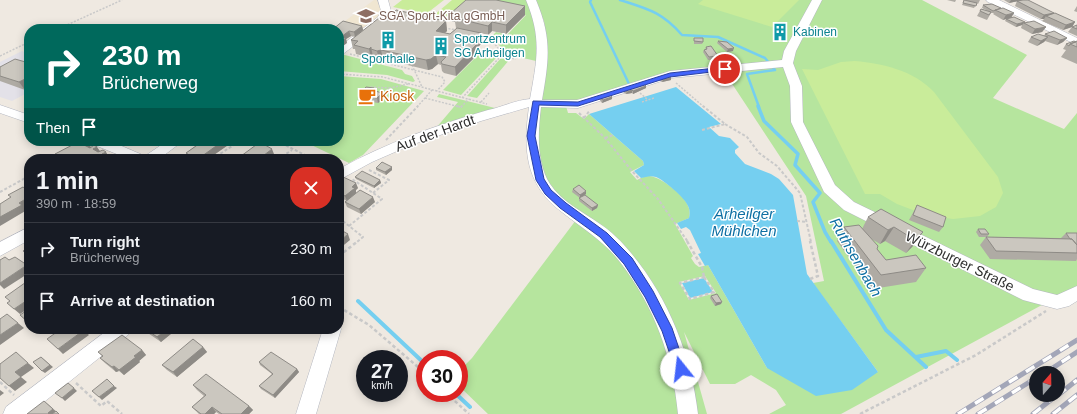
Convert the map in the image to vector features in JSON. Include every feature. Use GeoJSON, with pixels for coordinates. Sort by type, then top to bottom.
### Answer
{"type":"FeatureCollection","features":[{"type":"Feature","properties":{"kind":"street"},"geometry":{"type":"LineString","coordinates":[[344,48],[382,19],[386,11],[383,0]]}},
{"type":"Feature","properties":{"kind":"street"},"geometry":{"type":"LineString","coordinates":[[531,0],[540,21],[542,36],[541,65],[531,136],[540,180],[548,192],[563,206],[604,235],[628,261],[649,294],[668,331],[677,354],[684,384],[688,414]]}},
{"type":"Feature","properties":{"kind":"street"},"geometry":{"type":"LineString","coordinates":[[778,64],[790,51],[817,0]]}},
{"type":"Feature","properties":{"kind":"street"},"geometry":{"type":"LineString","coordinates":[[991,0],[1077,42]]}},
{"type":"Feature","properties":{"kind":"street","name":"Auf der Hardt"},"geometry":{"type":"LineString","coordinates":[[344,172],[357,164],[406,142],[439,130],[535,102],[578,104],[670,75],[778,64]]}},
{"type":"Feature","properties":{"kind":"street","name":"Würzburger Straße"},"geometry":{"type":"LineString","coordinates":[[778,64],[796,86],[796,122],[829,188],[849,206],[1029,295],[1047,300],[1070,297]]}},
{"type":"Feature","properties":{"kind":"street"},"geometry":{"type":"LineString","coordinates":[[0,109],[24,116]]}},
{"type":"Feature","properties":{"kind":"street"},"geometry":{"type":"LineString","coordinates":[[111,146],[130,154]]}},
{"type":"Feature","properties":{"kind":"street"},"geometry":{"type":"LineString","coordinates":[[157,154],[169,146]]}},
{"type":"Feature","properties":{"kind":"street"},"geometry":{"type":"LineString","coordinates":[[0,250],[24,236]]}},
{"type":"Feature","properties":{"kind":"street"},"geometry":{"type":"LineString","coordinates":[[19,410],[116,334]]}},
{"type":"Feature","properties":{"kind":"street"},"geometry":{"type":"LineString","coordinates":[[306,414],[330,334]]}},
{"type":"Feature","properties":{"kind":"path"},"geometry":{"type":"LineString","coordinates":[[69,24],[122,0]]}},
{"type":"Feature","properties":{"kind":"path"},"geometry":{"type":"LineString","coordinates":[[442,27],[456,30]]}},
{"type":"Feature","properties":{"kind":"path"},"geometry":{"type":"LineString","coordinates":[[478,35],[493,42],[500,50],[501,56]]}},
{"type":"Feature","properties":{"kind":"path"},"geometry":{"type":"LineString","coordinates":[[0,56],[24,44]]}},
{"type":"Feature","properties":{"kind":"path"},"geometry":{"type":"LineString","coordinates":[[478,51],[516,60]]}},
{"type":"Feature","properties":{"kind":"path"},"geometry":{"type":"LineString","coordinates":[[344,53],[442,77],[445,82],[437,91]]}},
{"type":"Feature","properties":{"kind":"path"},"geometry":{"type":"LineString","coordinates":[[462,98],[501,56]]}},
{"type":"Feature","properties":{"kind":"path"},"geometry":{"type":"LineString","coordinates":[[412,65],[422,87]]}},
{"type":"Feature","properties":{"kind":"path"},"geometry":{"type":"LineString","coordinates":[[344,74],[383,77],[508,109]]}},
{"type":"Feature","properties":{"kind":"path"},"geometry":{"type":"LineString","coordinates":[[672,82],[674,82],[725,124],[746,137],[759,153],[778,166],[800,193],[818,276],[810,279]]}},
{"type":"Feature","properties":{"kind":"path"},"geometry":{"type":"LineString","coordinates":[[367,90],[370,87],[390,88],[409,84]]}},
{"type":"Feature","properties":{"kind":"path"},"geometry":{"type":"LineString","coordinates":[[382,96],[390,88]]}},
{"type":"Feature","properties":{"kind":"path"},"geometry":{"type":"LineString","coordinates":[[383,143],[432,90]]}},
{"type":"Feature","properties":{"kind":"path"},"geometry":{"type":"LineString","coordinates":[[636,94],[645,91]]}},
{"type":"Feature","properties":{"kind":"path"},"geometry":{"type":"LineString","coordinates":[[481,102],[488,93]]}},
{"type":"Feature","properties":{"kind":"path"},"geometry":{"type":"LineString","coordinates":[[640,93],[648,100]]}},
{"type":"Feature","properties":{"kind":"path"},"geometry":{"type":"LineString","coordinates":[[425,98],[461,108],[469,99]]}},
{"type":"Feature","properties":{"kind":"path"},"geometry":{"type":"LineString","coordinates":[[642,102],[654,98]]}},
{"type":"Feature","properties":{"kind":"path"},"geometry":{"type":"LineString","coordinates":[[584,118],[592,108],[578,112],[584,118],[605,138],[658,199],[684,234],[702,267],[704,277],[714,292],[690,299],[680,283],[704,277]]}},
{"type":"Feature","properties":{"kind":"path"},"geometry":{"type":"LineString","coordinates":[[702,130],[725,124]]}},
{"type":"Feature","properties":{"kind":"path"},"geometry":{"type":"LineString","coordinates":[[605,138],[613,135]]}},
{"type":"Feature","properties":{"kind":"path"},"geometry":{"type":"LineString","coordinates":[[220,154],[232,146]]}},
{"type":"Feature","properties":{"kind":"path"},"geometry":{"type":"LineString","coordinates":[[287,146],[303,154]]}},
{"type":"Feature","properties":{"kind":"path"},"geometry":{"type":"LineString","coordinates":[[286,154],[293,149]]}},
{"type":"Feature","properties":{"kind":"path"},"geometry":{"type":"LineString","coordinates":[[357,164],[389,180],[373,193]]}},
{"type":"Feature","properties":{"kind":"path"},"geometry":{"type":"LineString","coordinates":[[634,173],[638,171]]}},
{"type":"Feature","properties":{"kind":"path"},"geometry":{"type":"LineString","coordinates":[[636,175],[641,174]]}},
{"type":"Feature","properties":{"kind":"path"},"geometry":{"type":"LineString","coordinates":[[344,176],[382,199],[349,226]]}},
{"type":"Feature","properties":{"kind":"path"},"geometry":{"type":"LineString","coordinates":[[639,178],[643,176]]}},
{"type":"Feature","properties":{"kind":"path"},"geometry":{"type":"LineString","coordinates":[[0,192],[24,179]]}},
{"type":"Feature","properties":{"kind":"path"},"geometry":{"type":"LineString","coordinates":[[797,221],[807,222]]}},
{"type":"Feature","properties":{"kind":"path"},"geometry":{"type":"LineString","coordinates":[[344,222],[363,237],[344,252]]}},
{"type":"Feature","properties":{"kind":"path"},"geometry":{"type":"LineString","coordinates":[[860,414],[976,355],[1070,297]]}},
{"type":"Feature","properties":{"kind":"path"},"geometry":{"type":"LineString","coordinates":[[344,310],[368,325],[416,365]]}},
{"type":"Feature","properties":{"kind":"path"},"geometry":{"type":"LineString","coordinates":[[65,373],[101,406],[107,400],[122,414]]}},
{"type":"Feature","properties":{"kind":"path"},"geometry":{"type":"LineString","coordinates":[[0,382],[19,410]]}},
{"type":"Feature","properties":{"kind":"path"},"geometry":{"type":"LineString","coordinates":[[456,402],[469,414]]}},
{"type":"Feature","properties":{"kind":"shaded area","name":"SGA Sport-Kita gGmbH"},"geometry":{"type":"Polygon","coordinates":[[[374,0],[379,0],[382,11],[378,18],[363,30],[344,29],[344,24],[341,24],[374,0]]]}},
{"type":"Feature","properties":{"kind":"shaded area"},"geometry":{"type":"Polygon","coordinates":[[[22,51],[24,52],[24,95],[12,101],[0,97],[0,62],[22,51]]]}},
{"type":"Feature","properties":{"kind":"green space"},"geometry":{"type":"Polygon","coordinates":[[[402,0],[444,0],[426,14],[393,7],[402,0]]]}},
{"type":"Feature","properties":{"kind":"green space"},"geometry":{"type":"Polygon","coordinates":[[[452,0],[495,0],[470,3],[451,20],[433,16],[452,0]]]}},
{"type":"Feature","properties":{"kind":"green space"},"geometry":{"type":"Polygon","coordinates":[[[497,0],[527,0],[538,37],[536,61],[506,54],[491,37],[496,32],[507,35],[526,15],[489,7],[497,0]]]}},
{"type":"Feature","properties":{"kind":"green space"},"geometry":{"type":"Polygon","coordinates":[[[534,0],[922,0],[1027,55],[993,98],[1064,129],[1077,113],[1077,286],[841,414],[769,414],[786,405],[776,390],[751,375],[735,384],[710,384],[684,332],[707,414],[695,414],[662,333],[677,381],[681,414],[488,414],[468,395],[468,362],[576,220],[566,202],[552,189],[545,179],[535,136],[537,107],[566,106],[568,113],[576,113],[584,119],[589,114],[643,161],[644,165],[630,172],[637,180],[646,176],[654,177],[672,187],[682,197],[689,208],[689,218],[675,224],[693,256],[691,258],[699,267],[708,265],[767,368],[878,372],[813,283],[824,281],[806,196],[721,67],[681,71],[581,101],[541,100],[546,37],[544,21],[534,0]],[[705,276],[679,282],[689,300],[716,293],[705,276]]]}},
{"type":"Feature","properties":{"kind":"green space"},"geometry":{"type":"Polygon","coordinates":[[[703,0],[799,0],[772,27],[698,4],[703,0]]]}},
{"type":"Feature","properties":{"kind":"green space"},"geometry":{"type":"Polygon","coordinates":[[[480,53],[497,57],[461,95],[443,90],[480,53]]]}},
{"type":"Feature","properties":{"kind":"green space"},"geometry":{"type":"Polygon","coordinates":[[[344,55],[402,70],[405,74],[412,76],[415,81],[413,82],[387,75],[344,71],[344,55]]]}},
{"type":"Feature","properties":{"kind":"green space"},"geometry":{"type":"Polygon","coordinates":[[[502,57],[510,59],[477,98],[467,96],[502,57]]]}},
{"type":"Feature","properties":{"kind":"green space"},"geometry":{"type":"Polygon","coordinates":[[[855,61],[898,69],[917,78],[934,92],[998,177],[1003,193],[996,207],[980,216],[953,219],[926,215],[897,204],[880,194],[865,194],[802,69],[818,70],[841,62],[855,61]]]}},
{"type":"Feature","properties":{"kind":"green space"},"geometry":{"type":"Polygon","coordinates":[[[344,76],[381,79],[424,91],[363,155],[349,163],[344,161],[344,154],[330,154],[313,146],[344,146],[344,76]]]}},
{"type":"Feature","properties":{"kind":"green space"},"geometry":{"type":"Polygon","coordinates":[[[439,94],[499,109],[436,128],[458,102],[437,97],[439,94]]]}},
{"type":"Feature","properties":{"kind":"water","name":"Arheilger Mühlchen"},"geometry":{"type":"Polygon","coordinates":[[[676,87],[721,124],[709,127],[719,136],[730,138],[739,147],[735,150],[735,153],[745,164],[771,174],[779,179],[793,195],[807,274],[878,372],[852,390],[816,396],[767,368],[708,265],[705,266],[698,254],[701,253],[690,230],[686,227],[681,229],[677,223],[689,218],[689,208],[686,203],[674,190],[660,179],[652,176],[641,178],[634,171],[644,165],[643,161],[589,114],[676,87]]]}},
{"type":"Feature","properties":{"kind":"water"},"geometry":{"type":"Polygon","coordinates":[[[704,278],[713,292],[690,298],[682,283],[704,278]]]}},
{"type":"Feature","properties":{"kind":"building"},"geometry":{"type":"Polygon","coordinates":[[[466,0],[496,0],[525,6],[506,25],[492,22],[488,26],[455,18],[460,14],[451,13],[466,0]]]}},
{"type":"Feature","properties":{"kind":"building"},"geometry":{"type":"Polygon","coordinates":[[[964,0],[977,3],[976,6],[963,3],[964,0]]]}},
{"type":"Feature","properties":{"kind":"building"},"geometry":{"type":"Polygon","coordinates":[[[1028,0],[1054,13],[1044,15],[1017,1],[1028,0]]]}},
{"type":"Feature","properties":{"kind":"building"},"geometry":{"type":"Polygon","coordinates":[[[992,4],[1001,8],[993,11],[983,5],[992,4]]]}},
{"type":"Feature","properties":{"kind":"building"},"geometry":{"type":"Polygon","coordinates":[[[1003,8],[1014,13],[1006,15],[995,10],[1003,8]]]}},
{"type":"Feature","properties":{"kind":"building"},"geometry":{"type":"Polygon","coordinates":[[[981,9],[991,12],[989,15],[980,11],[981,9]]]}},
{"type":"Feature","properties":{"kind":"building"},"geometry":{"type":"Polygon","coordinates":[[[396,10],[446,21],[436,31],[450,34],[457,28],[481,33],[474,40],[477,44],[455,67],[442,64],[441,62],[446,57],[436,55],[431,59],[426,60],[381,50],[377,51],[371,49],[371,47],[369,49],[354,45],[358,41],[351,40],[384,14],[390,16],[396,10]]]}},
{"type":"Feature","properties":{"kind":"building"},"geometry":{"type":"Polygon","coordinates":[[[1055,13],[1075,22],[1066,25],[1046,16],[1055,13]]]}},
{"type":"Feature","properties":{"kind":"building"},"geometry":{"type":"Polygon","coordinates":[[[1014,17],[1025,22],[1017,24],[1006,19],[1014,17]]]}},
{"type":"Feature","properties":{"kind":"building"},"geometry":{"type":"Polygon","coordinates":[[[343,21],[362,26],[354,32],[349,31],[344,35],[344,24],[339,24],[343,21]]]}},
{"type":"Feature","properties":{"kind":"building"},"geometry":{"type":"Polygon","coordinates":[[[1034,21],[1046,27],[1035,29],[1024,23],[1034,21]]]}},
{"type":"Feature","properties":{"kind":"building"},"geometry":{"type":"Polygon","coordinates":[[[781,25],[787,27],[780,34],[773,32],[781,25]]]}},
{"type":"Feature","properties":{"kind":"building"},"geometry":{"type":"Polygon","coordinates":[[[1054,31],[1067,38],[1060,40],[1045,34],[1054,31]]]}},
{"type":"Feature","properties":{"kind":"building"},"geometry":{"type":"Polygon","coordinates":[[[1038,34],[1048,37],[1041,41],[1031,37],[1038,34]]]}},
{"type":"Feature","properties":{"kind":"building"},"geometry":{"type":"Polygon","coordinates":[[[694,38],[703,38],[703,42],[694,41],[694,38]]]}},
{"type":"Feature","properties":{"kind":"building"},"geometry":{"type":"Polygon","coordinates":[[[718,41],[727,42],[734,48],[728,49],[718,41]]]}},
{"type":"Feature","properties":{"kind":"building"},"geometry":{"type":"Polygon","coordinates":[[[1074,41],[1076,42],[1070,44],[1069,46],[1066,44],[1074,41]]]}},
{"type":"Feature","properties":{"kind":"building"},"geometry":{"type":"Polygon","coordinates":[[[1077,41],[1077,47],[1070,44],[1077,41]]]}},
{"type":"Feature","properties":{"kind":"building"},"geometry":{"type":"Polygon","coordinates":[[[711,46],[718,56],[709,57],[704,50],[707,49],[706,47],[711,46]]]}},
{"type":"Feature","properties":{"kind":"building"},"geometry":{"type":"Polygon","coordinates":[[[15,59],[24,62],[24,80],[19,82],[0,76],[0,67],[15,59]]]}},
{"type":"Feature","properties":{"kind":"building"},"geometry":{"type":"Polygon","coordinates":[[[668,75],[671,77],[663,80],[660,77],[668,75]]]}},
{"type":"Feature","properties":{"kind":"building"},"geometry":{"type":"Polygon","coordinates":[[[643,83],[646,86],[633,91],[627,92],[623,89],[643,83]]]}},
{"type":"Feature","properties":{"kind":"building"},"geometry":{"type":"Polygon","coordinates":[[[366,87],[374,88],[372,90],[382,93],[377,98],[366,96],[368,94],[361,92],[366,87]]]}},
{"type":"Feature","properties":{"kind":"building"},"geometry":{"type":"Polygon","coordinates":[[[609,93],[612,97],[603,100],[599,97],[609,93]]]}},
{"type":"Feature","properties":{"kind":"building"},"geometry":{"type":"Polygon","coordinates":[[[70,146],[86,146],[90,148],[96,146],[97,147],[93,149],[98,152],[103,150],[106,152],[102,154],[55,154],[70,146]]]}},
{"type":"Feature","properties":{"kind":"building"},"geometry":{"type":"Polygon","coordinates":[[[196,146],[216,146],[205,154],[186,153],[196,146]]]}},
{"type":"Feature","properties":{"kind":"building"},"geometry":{"type":"Polygon","coordinates":[[[255,146],[267,146],[272,149],[266,154],[244,154],[255,146]]]}},
{"type":"Feature","properties":{"kind":"building"},"geometry":{"type":"Polygon","coordinates":[[[382,162],[392,167],[385,172],[376,168],[382,162]]]}},
{"type":"Feature","properties":{"kind":"building"},"geometry":{"type":"Polygon","coordinates":[[[362,171],[380,180],[374,186],[355,177],[362,171]]]}},
{"type":"Feature","properties":{"kind":"building"},"geometry":{"type":"Polygon","coordinates":[[[344,177],[356,183],[352,187],[355,188],[345,196],[344,177]]]}},
{"type":"Feature","properties":{"kind":"building"},"geometry":{"type":"Polygon","coordinates":[[[579,185],[586,191],[580,195],[573,189],[579,185]]]}},
{"type":"Feature","properties":{"kind":"building"},"geometry":{"type":"Polygon","coordinates":[[[24,188],[24,200],[19,203],[22,205],[0,217],[0,204],[11,197],[8,195],[24,188]]]}},
{"type":"Feature","properties":{"kind":"building"},"geometry":{"type":"Polygon","coordinates":[[[360,190],[373,197],[359,209],[345,202],[360,190]]]}},
{"type":"Feature","properties":{"kind":"building"},"geometry":{"type":"Polygon","coordinates":[[[585,195],[598,205],[592,208],[579,198],[585,195]]]}},
{"type":"Feature","properties":{"kind":"building"},"geometry":{"type":"Polygon","coordinates":[[[917,205],[946,217],[943,227],[913,215],[917,205]]]}},
{"type":"Feature","properties":{"kind":"building"},"geometry":{"type":"Polygon","coordinates":[[[881,209],[923,232],[915,240],[894,227],[888,230],[868,217],[881,209]]]}},
{"type":"Feature","properties":{"kind":"building"},"geometry":{"type":"Polygon","coordinates":[[[859,225],[878,246],[877,249],[886,260],[916,255],[926,268],[881,275],[844,227],[859,225]]]}},
{"type":"Feature","properties":{"kind":"building"},"geometry":{"type":"Polygon","coordinates":[[[978,229],[985,229],[989,234],[981,234],[978,229]]]}},
{"type":"Feature","properties":{"kind":"building"},"geometry":{"type":"Polygon","coordinates":[[[344,232],[348,234],[344,238],[344,232]]]}},
{"type":"Feature","properties":{"kind":"building"},"geometry":{"type":"Polygon","coordinates":[[[1066,233],[1077,233],[1077,245],[1072,239],[1070,239],[1066,233]]]}},
{"type":"Feature","properties":{"kind":"building"},"geometry":{"type":"Polygon","coordinates":[[[986,237],[1072,239],[1077,245],[1077,253],[996,251],[986,237]]]}},
{"type":"Feature","properties":{"kind":"building"},"geometry":{"type":"Polygon","coordinates":[[[5,257],[9,260],[15,257],[24,263],[24,267],[0,283],[0,260],[5,257]]]}},
{"type":"Feature","properties":{"kind":"building"},"geometry":{"type":"Polygon","coordinates":[[[24,284],[24,302],[14,309],[7,303],[10,301],[5,297],[24,284]]]}},
{"type":"Feature","properties":{"kind":"building"},"geometry":{"type":"Polygon","coordinates":[[[717,294],[722,302],[716,303],[711,296],[717,294]]]}},
{"type":"Feature","properties":{"kind":"building"},"geometry":{"type":"Polygon","coordinates":[[[24,312],[24,319],[20,315],[24,312]]]}},
{"type":"Feature","properties":{"kind":"building"},"geometry":{"type":"Polygon","coordinates":[[[7,314],[18,323],[0,335],[0,319],[7,314]]]}},
{"type":"Feature","properties":{"kind":"building"},"geometry":{"type":"Polygon","coordinates":[[[54,334],[79,334],[58,349],[47,339],[54,334]]]}},
{"type":"Feature","properties":{"kind":"building"},"geometry":{"type":"Polygon","coordinates":[[[153,334],[161,334],[157,337],[153,334]]]}},
{"type":"Feature","properties":{"kind":"building"},"geometry":{"type":"Polygon","coordinates":[[[122,335],[142,350],[134,356],[136,357],[119,370],[114,366],[112,367],[100,358],[103,356],[98,352],[122,335]]]}},
{"type":"Feature","properties":{"kind":"building"},"geometry":{"type":"Polygon","coordinates":[[[193,339],[203,347],[173,372],[162,365],[193,339]]]}},
{"type":"Feature","properties":{"kind":"building"},"geometry":{"type":"Polygon","coordinates":[[[16,352],[28,363],[15,372],[21,377],[9,386],[0,378],[0,364],[16,352]]]}},
{"type":"Feature","properties":{"kind":"building"},"geometry":{"type":"Polygon","coordinates":[[[271,352],[297,369],[273,395],[259,386],[273,374],[259,362],[271,352]]]}},
{"type":"Feature","properties":{"kind":"building"},"geometry":{"type":"Polygon","coordinates":[[[41,357],[50,365],[42,371],[33,362],[41,357]]]}},
{"type":"Feature","properties":{"kind":"building"},"geometry":{"type":"Polygon","coordinates":[[[206,374],[249,406],[241,414],[222,414],[212,407],[205,414],[201,414],[192,407],[206,395],[193,385],[206,374]]]}},
{"type":"Feature","properties":{"kind":"building"},"geometry":{"type":"Polygon","coordinates":[[[107,379],[114,386],[99,397],[92,391],[107,379]]]}},
{"type":"Feature","properties":{"kind":"building"},"geometry":{"type":"Polygon","coordinates":[[[68,383],[74,388],[62,398],[55,393],[68,383]]]}},
{"type":"Feature","properties":{"kind":"building"},"geometry":{"type":"Polygon","coordinates":[[[44,401],[53,409],[48,413],[49,414],[27,414],[44,401]]]}},
{"type":"Feature","properties":{"kind":"building"},"geometry":{"type":"Polygon","coordinates":[[[56,411],[59,414],[52,414],[56,411]]]}},
{"type":"Feature","properties":{"kind":"waterway"},"geometry":{"type":"LineString","coordinates":[[591,0],[590,2],[630,86]]}},
{"type":"Feature","properties":{"kind":"waterway","name":"Ruthsenbach"},"geometry":{"type":"LineString","coordinates":[[620,0],[654,12],[668,21],[682,35],[718,37],[765,58],[775,70],[747,74],[759,107]]}},
{"type":"Feature","properties":{"kind":"waterway","name":"Ruthsenbach"},"geometry":{"type":"LineString","coordinates":[[758,106],[764,121],[798,154],[795,165],[820,193],[813,202],[825,232],[831,242]]}},
{"type":"Feature","properties":{"kind":"waterway","name":"Ruthsenbach"},"geometry":{"type":"LineString","coordinates":[[831,241],[886,330],[926,367]]}},
{"type":"Feature","properties":{"kind":"waterway"},"geometry":{"type":"LineString","coordinates":[[358,301],[416,356]]}},
{"type":"Feature","properties":{"kind":"waterway","name":"Ruthsenbach"},"geometry":{"type":"LineString","coordinates":[[916,357],[946,351],[957,360]]}},
{"type":"Feature","properties":{"kind":"waterway"},"geometry":{"type":"LineString","coordinates":[[465,402],[470,407]]}},
{"type":"Feature","properties":{"kind":"railway"},"geometry":{"type":"LineString","coordinates":[[958,414],[1077,340]]}},
{"type":"Feature","properties":{"kind":"railway"},"geometry":{"type":"LineString","coordinates":[[1056,366],[1077,352]]}},
{"type":"Feature","properties":{"kind":"railway"},"geometry":{"type":"LineString","coordinates":[[1065,389],[1077,380]]}},
{"type":"Feature","properties":{"kind":"railway"},"geometry":{"type":"LineString","coordinates":[[978,414],[1029,382]]}},
{"type":"Feature","properties":{"kind":"railway"},"geometry":{"type":"LineString","coordinates":[[1053,414],[1077,395]]}},
{"type":"Feature","properties":{"kind":"railway"},"geometry":{"type":"LineString","coordinates":[[1033,414],[1048,402]]}},
{"type":"Feature","properties":{"kind":"place","name":"SGA Sport-Kita gGmbH"},"geometry":{"type":"Point","coordinates":[366,16]}},
{"type":"Feature","properties":{"kind":"place","name":"Kabinen"},"geometry":{"type":"Point","coordinates":[780,32]}},
{"type":"Feature","properties":{"kind":"place","name":"Sporthalle"},"geometry":{"type":"Point","coordinates":[388,40]}},
{"type":"Feature","properties":{"kind":"place","name":"Sportzentrum SG Arheilgen"},"geometry":{"type":"Point","coordinates":[441,46]}},
{"type":"Feature","properties":{"kind":"place","name":"Kiosk"},"geometry":{"type":"Point","coordinates":[367,96]}},
{"type":"Feature","properties":{"kind":"route"},"geometry":{"type":"LineString","coordinates":[[681,369],[668,331],[649,294],[628,261],[604,235],[563,206],[548,192],[540,180],[536,169],[531,136],[535,102],[578,104],[670,75],[725,69]]}}]}
